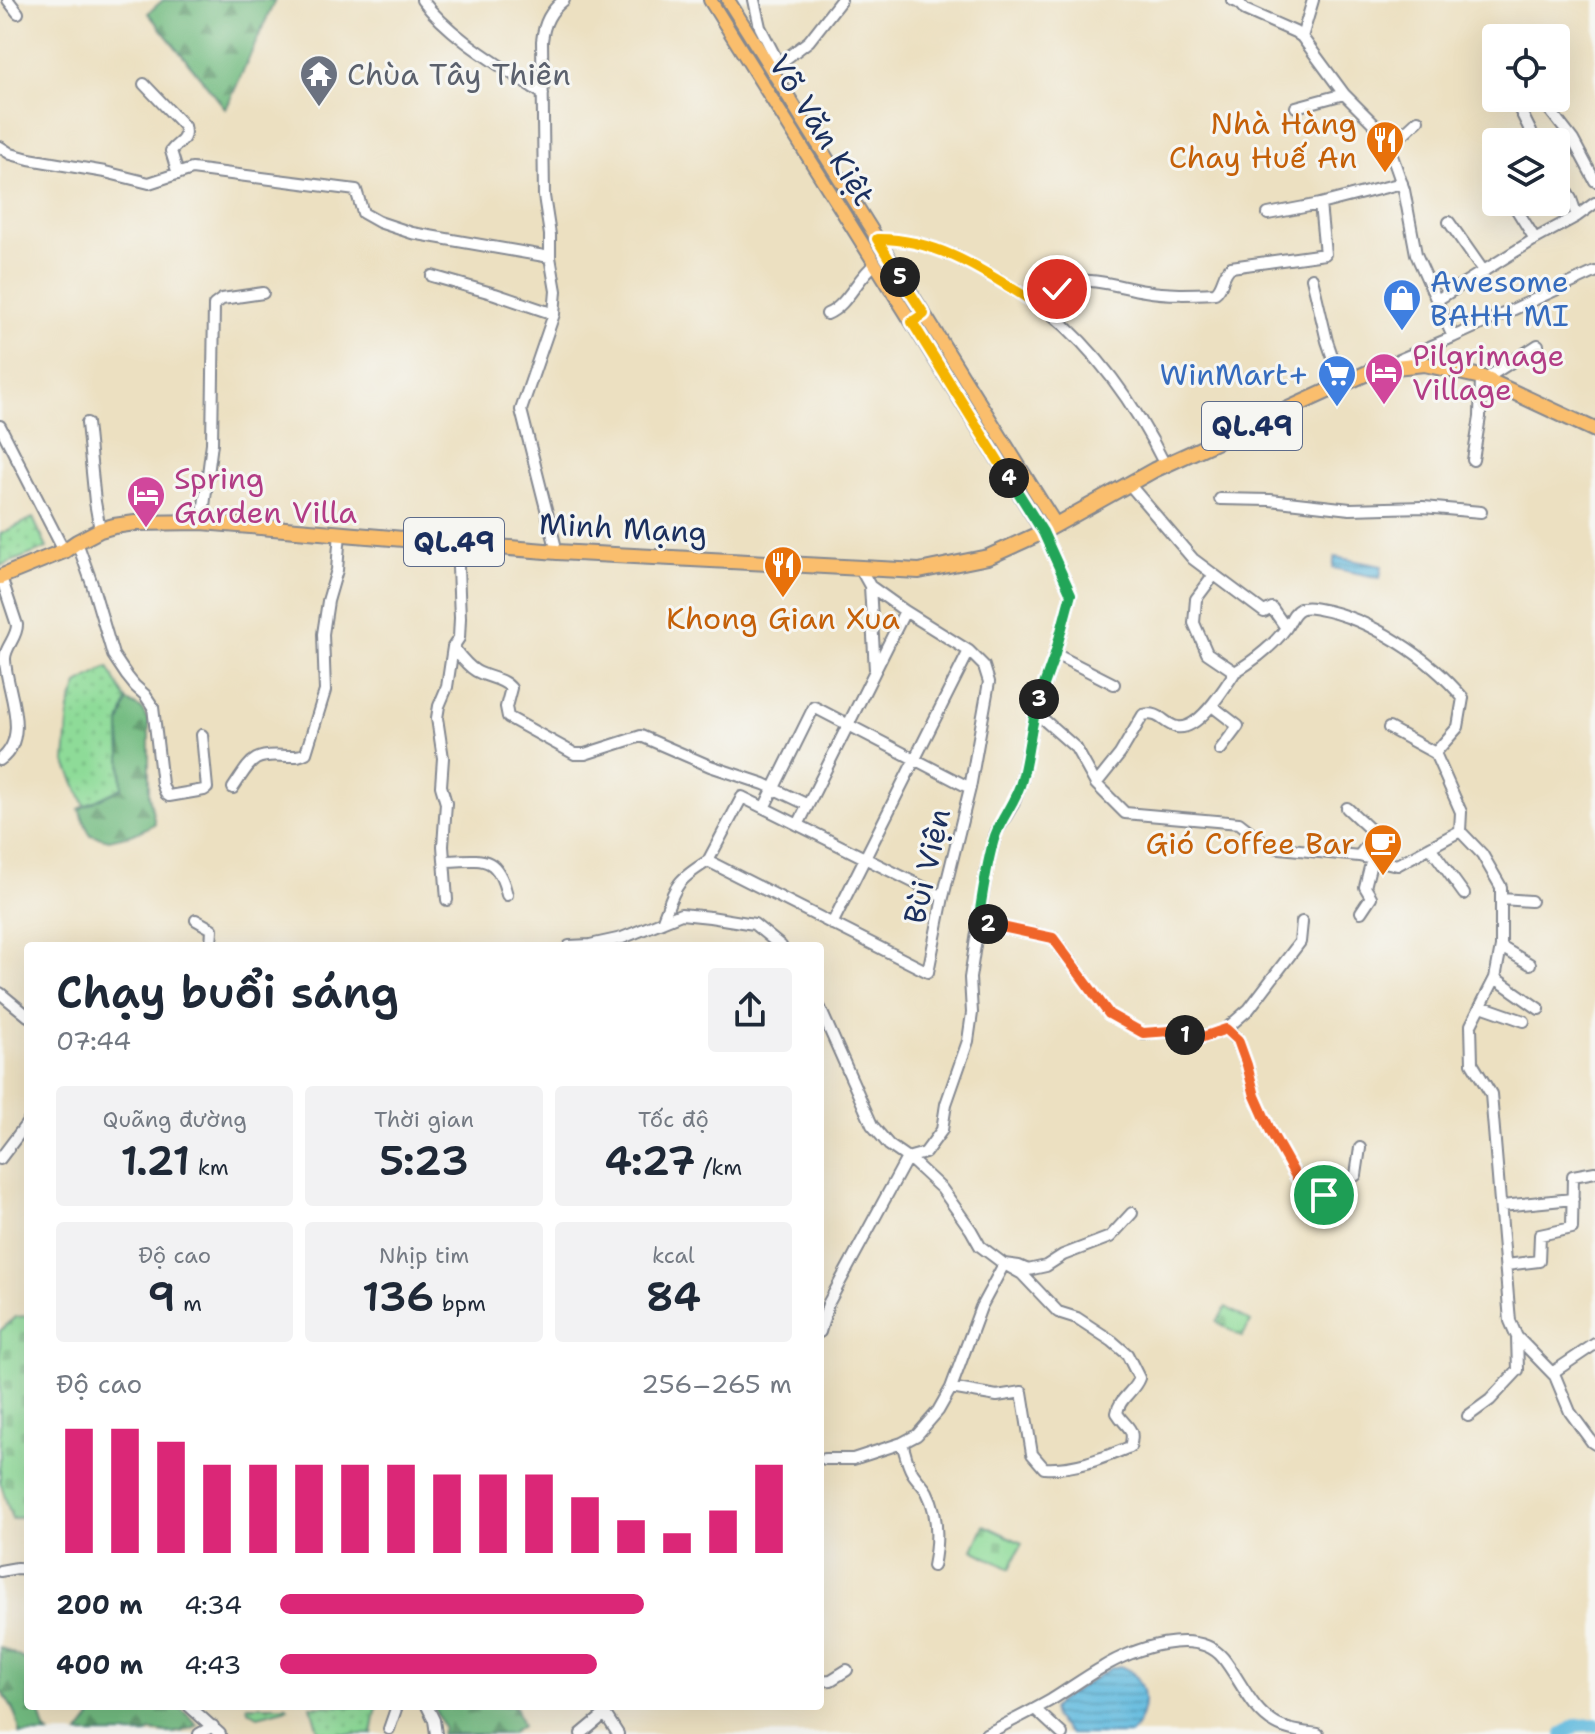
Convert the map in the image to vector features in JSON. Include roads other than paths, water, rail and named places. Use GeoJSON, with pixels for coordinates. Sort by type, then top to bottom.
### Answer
{"type":"FeatureCollection","features":[{"type":"Feature","properties":{"kind":"highway","name":"QL.49"},"geometry":{"type":"LineString","coordinates":[[1049,528],[1165,465],[1376,369],[1424,364],[1483,378],[1595,430]]}},
{"type":"Feature","properties":{"kind":"highway","name":"Minh Mạng"},"geometry":{"type":"LineString","coordinates":[[1,577],[64,551],[100,530],[135,523],[202,522],[557,552],[919,571],[988,557],[1049,528]]}},
{"type":"Feature","properties":{"kind":"main road","name":"Võ Văn Kiệt"},"geometry":{"type":"LineString","coordinates":[[710,0],[912,322],[1049,528]]}},
{"type":"Feature","properties":{"kind":"main road","name":"Võ Văn Kiệt"},"geometry":{"type":"LineString","coordinates":[[728,0],[775,67],[1049,528]]}},
{"type":"Feature","properties":{"kind":"main road"},"geometry":{"type":"LineString","coordinates":[[912,322],[924,314]]}},
{"type":"Feature","properties":{"kind":"street"},"geometry":{"type":"LineString","coordinates":[[8,0],[18,13]]}},
{"type":"Feature","properties":{"kind":"street"},"geometry":{"type":"LineString","coordinates":[[422,0],[457,36],[543,94]]}},
{"type":"Feature","properties":{"kind":"street"},"geometry":{"type":"LineString","coordinates":[[557,552],[521,410],[554,314],[556,291],[543,180],[542,41],[544,26],[564,0]]}},
{"type":"Feature","properties":{"kind":"street"},"geometry":{"type":"LineString","coordinates":[[754,0],[775,67],[809,41],[841,0]]}},
{"type":"Feature","properties":{"kind":"street"},"geometry":{"type":"LineString","coordinates":[[1232,0],[1245,10],[1302,37],[1344,94],[1375,125],[1389,147],[1402,183],[1416,254],[1453,337]]}},
{"type":"Feature","properties":{"kind":"street"},"geometry":{"type":"LineString","coordinates":[[1302,37],[1313,0]]}},
{"type":"Feature","properties":{"kind":"street"},"geometry":{"type":"LineString","coordinates":[[144,84],[184,126],[182,142],[171,151],[178,174]]}},
{"type":"Feature","properties":{"kind":"street"},"geometry":{"type":"LineString","coordinates":[[1296,107],[1344,94]]}},
{"type":"Feature","properties":{"kind":"street"},"geometry":{"type":"LineString","coordinates":[[1551,112],[1573,140],[1595,181]]}},
{"type":"Feature","properties":{"kind":"street"},"geometry":{"type":"LineString","coordinates":[[1389,147],[1418,120]]}},
{"type":"Feature","properties":{"kind":"street"},"geometry":{"type":"LineString","coordinates":[[0,147],[11,154],[149,183],[192,169],[356,190],[363,213],[379,222],[412,233],[550,257]]}},
{"type":"Feature","properties":{"kind":"street"},"geometry":{"type":"LineString","coordinates":[[1268,214],[1402,183]]}},
{"type":"Feature","properties":{"kind":"street"},"geometry":{"type":"LineString","coordinates":[[1570,197],[1577,216]]}},
{"type":"Feature","properties":{"kind":"street"},"geometry":{"type":"LineString","coordinates":[[1437,300],[1595,203]]}},
{"type":"Feature","properties":{"kind":"street"},"geometry":{"type":"LineString","coordinates":[[1045,309],[1057,289],[1075,281],[1146,291],[1215,293],[1231,267],[1325,254],[1320,204]]}},
{"type":"Feature","properties":{"kind":"street"},"geometry":{"type":"LineString","coordinates":[[1521,216],[1535,239]]}},
{"type":"Feature","properties":{"kind":"street"},"geometry":{"type":"LineString","coordinates":[[1449,222],[1484,272]]}},
{"type":"Feature","properties":{"kind":"street"},"geometry":{"type":"LineString","coordinates":[[877,239],[910,241],[951,254],[978,267],[1045,309],[1077,338],[1109,376],[1139,417],[1165,465]]}},
{"type":"Feature","properties":{"kind":"street"},"geometry":{"type":"LineString","coordinates":[[827,314],[838,309],[875,264]]}},
{"type":"Feature","properties":{"kind":"street"},"geometry":{"type":"LineString","coordinates":[[1376,369],[1595,272]]}},
{"type":"Feature","properties":{"kind":"street"},"geometry":{"type":"LineString","coordinates":[[432,276],[554,314]]}},
{"type":"Feature","properties":{"kind":"street"},"geometry":{"type":"LineString","coordinates":[[1312,278],[1327,341],[1342,385]]}},
{"type":"Feature","properties":{"kind":"street"},"geometry":{"type":"LineString","coordinates":[[202,522],[212,443],[214,305],[218,300],[263,293]]}},
{"type":"Feature","properties":{"kind":"street"},"geometry":{"type":"LineString","coordinates":[[1473,460],[1483,378],[1538,345]]}},
{"type":"Feature","properties":{"kind":"street"},"geometry":{"type":"LineString","coordinates":[[87,423],[100,530]]}},
{"type":"Feature","properties":{"kind":"street"},"geometry":{"type":"LineString","coordinates":[[0,426],[64,551]]}},
{"type":"Feature","properties":{"kind":"street"},"geometry":{"type":"LineString","coordinates":[[1129,484],[1193,559],[1264,612],[1272,608],[1286,628]]}},
{"type":"Feature","properties":{"kind":"street"},"geometry":{"type":"LineString","coordinates":[[1220,499],[1270,500],[1350,509],[1423,507],[1481,512]]}},
{"type":"Feature","properties":{"kind":"street"},"geometry":{"type":"LineString","coordinates":[[824,1318],[828,1304],[907,1158],[925,1153],[942,1130],[946,1104],[968,1041],[972,1013],[970,978],[987,867],[996,833],[1013,804],[1022,780],[1035,712],[1071,594],[1049,528]]}},
{"type":"Feature","properties":{"kind":"street"},"geometry":{"type":"LineString","coordinates":[[233,788],[260,756],[300,756],[306,753],[325,691],[323,634],[337,570],[340,532]]}},
{"type":"Feature","properties":{"kind":"street"},"geometry":{"type":"LineString","coordinates":[[77,542],[113,655],[153,707],[162,784],[169,796],[207,788],[202,735]]}},
{"type":"Feature","properties":{"kind":"street"},"geometry":{"type":"LineString","coordinates":[[447,900],[443,846],[446,803],[441,786],[443,758],[437,718],[447,687],[453,647],[459,638],[457,542]]}},
{"type":"Feature","properties":{"kind":"street"},"geometry":{"type":"LineString","coordinates":[[860,568],[870,586],[875,672]]}},
{"type":"Feature","properties":{"kind":"street"},"geometry":{"type":"LineString","coordinates":[[1214,575],[1196,599],[1194,623],[1207,653],[1235,672]]}},
{"type":"Feature","properties":{"kind":"street"},"geometry":{"type":"LineString","coordinates":[[0,760],[8,753],[15,736],[14,699],[4,655],[17,631],[1,577]]}},
{"type":"Feature","properties":{"kind":"street","name":"Bùi Viện"},"geometry":{"type":"LineString","coordinates":[[708,861],[928,972],[970,788],[989,682],[984,666],[969,651],[870,586]]}},
{"type":"Feature","properties":{"kind":"street"},"geometry":{"type":"LineString","coordinates":[[1096,784],[1120,754],[1143,715],[1156,715],[1177,727],[1193,723],[1212,706],[1235,672],[1250,663],[1286,628],[1292,616],[1305,607],[1335,612],[1381,633],[1450,683],[1463,698],[1458,727],[1435,753]]}},
{"type":"Feature","properties":{"kind":"street"},"geometry":{"type":"LineString","coordinates":[[798,825],[905,611]]}},
{"type":"Feature","properties":{"kind":"street"},"geometry":{"type":"LineString","coordinates":[[453,647],[476,671],[510,685],[505,712],[508,717],[575,754],[585,754],[641,736],[808,805]]}},
{"type":"Feature","properties":{"kind":"street"},"geometry":{"type":"LineString","coordinates":[[832,924],[969,651]]}},
{"type":"Feature","properties":{"kind":"street"},"geometry":{"type":"LineString","coordinates":[[1055,654],[1114,684]]}},
{"type":"Feature","properties":{"kind":"street"},"geometry":{"type":"LineString","coordinates":[[1212,706],[1238,726],[1220,750]]}},
{"type":"Feature","properties":{"kind":"street"},"geometry":{"type":"LineString","coordinates":[[764,808],[814,707],[970,788]]}},
{"type":"Feature","properties":{"kind":"street"},"geometry":{"type":"LineString","coordinates":[[1035,712],[1076,748],[1096,784],[1125,813],[1239,823],[1270,847],[1359,856],[1397,865],[1460,831]]}},
{"type":"Feature","properties":{"kind":"street"},"geometry":{"type":"LineString","coordinates":[[1389,728],[1435,753],[1461,812],[1460,831],[1482,854],[1501,887],[1501,947],[1495,978],[1471,1025],[1472,1063],[1491,1094],[1510,1321],[1517,1337],[1555,1376],[1570,1412],[1595,1444]]}},
{"type":"Feature","properties":{"kind":"street"},"geometry":{"type":"LineString","coordinates":[[662,922],[677,885],[708,861],[742,797],[943,897]]}},
{"type":"Feature","properties":{"kind":"street"},"geometry":{"type":"LineString","coordinates":[[1347,808],[1375,834],[1359,856]]}},
{"type":"Feature","properties":{"kind":"street"},"geometry":{"type":"LineString","coordinates":[[1430,847],[1464,894]]}},
{"type":"Feature","properties":{"kind":"street"},"geometry":{"type":"LineString","coordinates":[[1361,912],[1371,897],[1365,887],[1372,859]]}},
{"type":"Feature","properties":{"kind":"street"},"geometry":{"type":"LineString","coordinates":[[444,861],[478,860],[491,863],[502,875],[507,895]]}},
{"type":"Feature","properties":{"kind":"street"},"geometry":{"type":"LineString","coordinates":[[1501,899],[1531,901]]}},
{"type":"Feature","properties":{"kind":"street"},"geometry":{"type":"LineString","coordinates":[[604,942],[622,938],[681,914],[754,924],[776,942]]}},
{"type":"Feature","properties":{"kind":"street"},"geometry":{"type":"LineString","coordinates":[[196,920],[212,929],[211,942]]}},
{"type":"Feature","properties":{"kind":"street"},"geometry":{"type":"LineString","coordinates":[[978,922],[1053,938],[1109,1014],[1143,1033],[1170,1031],[1200,1038],[1226,1029],[1249,1009],[1300,942],[1302,922]]}},
{"type":"Feature","properties":{"kind":"street"},"geometry":{"type":"LineString","coordinates":[[1501,947],[1530,964]]}},
{"type":"Feature","properties":{"kind":"street"},"geometry":{"type":"LineString","coordinates":[[1495,978],[1539,1009]]}},
{"type":"Feature","properties":{"kind":"street"},"geometry":{"type":"LineString","coordinates":[[0,993],[24,1013]]}},
{"type":"Feature","properties":{"kind":"street"},"geometry":{"type":"LineString","coordinates":[[1481,1006],[1524,1021]]}},
{"type":"Feature","properties":{"kind":"street"},"geometry":{"type":"LineString","coordinates":[[824,1017],[872,1125],[889,1145],[942,1189],[980,1246],[1022,1274],[1058,1312],[1077,1318],[1127,1354],[1139,1378],[1136,1386],[1118,1405],[1117,1413],[1132,1431],[1133,1438],[1130,1447],[1095,1461],[1058,1469],[1044,1468],[1032,1454],[1022,1392],[997,1396],[951,1388]]}},
{"type":"Feature","properties":{"kind":"street"},"geometry":{"type":"LineString","coordinates":[[1226,1029],[1238,1040],[1255,1096],[1298,1180],[1324,1195],[1356,1175],[1360,1148]]}},
{"type":"Feature","properties":{"kind":"street"},"geometry":{"type":"LineString","coordinates":[[0,1159],[24,1127]]}},
{"type":"Feature","properties":{"kind":"street"},"geometry":{"type":"LineString","coordinates":[[1506,1265],[1539,1261],[1540,1235],[1572,1228],[1573,1176],[1595,1172]]}},
{"type":"Feature","properties":{"kind":"street"},"geometry":{"type":"LineString","coordinates":[[1501,1206],[1573,1199]]}},
{"type":"Feature","properties":{"kind":"street"},"geometry":{"type":"LineString","coordinates":[[1004,1264],[1028,1270],[1046,1266],[1063,1255],[1110,1237],[1132,1213]]}},
{"type":"Feature","properties":{"kind":"street"},"geometry":{"type":"LineString","coordinates":[[824,1459],[853,1459],[917,1435],[938,1411],[951,1388],[981,1307],[1004,1264]]}},
{"type":"Feature","properties":{"kind":"street"},"geometry":{"type":"LineString","coordinates":[[1468,1416],[1490,1400],[1518,1370],[1517,1337]]}},
{"type":"Feature","properties":{"kind":"street"},"geometry":{"type":"LineString","coordinates":[[1552,1373],[1595,1344]]}},
{"type":"Feature","properties":{"kind":"street"},"geometry":{"type":"LineString","coordinates":[[902,1443],[913,1473],[929,1495],[935,1517],[937,1543],[933,1566]]}},
{"type":"Feature","properties":{"kind":"street"},"geometry":{"type":"LineString","coordinates":[[0,1571],[24,1569]]}},
{"type":"Feature","properties":{"kind":"street"},"geometry":{"type":"LineString","coordinates":[[986,1734],[1035,1709],[1105,1665],[1140,1650],[1173,1642],[1210,1646],[1222,1656],[1257,1708],[1276,1724],[1318,1734]]}},
{"type":"Feature","properties":{"kind":"street"},"geometry":{"type":"LineString","coordinates":[[824,1681],[847,1670]]}},
{"type":"Feature","properties":{"kind":"street"},"geometry":{"type":"LineString","coordinates":[[1035,1709],[1062,1734]]}},
{"type":"Feature","properties":{"kind":"street"},"geometry":{"type":"LineString","coordinates":[[194,1710],[216,1730]]}},
{"type":"Feature","properties":{"kind":"street"},"geometry":{"type":"LineString","coordinates":[[389,1729],[396,1710]]}},
{"type":"Feature","properties":{"kind":"street"},"geometry":{"type":"LineString","coordinates":[[429,1710],[436,1734]]}},
{"type":"Feature","properties":{"kind":"street"},"geometry":{"type":"LineString","coordinates":[[581,1734],[602,1710],[618,1734]]}},
{"type":"Feature","properties":{"kind":"street"},"geometry":{"type":"LineString","coordinates":[[199,1734],[216,1730]]}},
{"type":"Feature","properties":{"kind":"water"},"geometry":{"type":"Polygon","coordinates":[[[1335,557],[1382,566],[1380,578],[1333,568],[1335,557]]]}},
{"type":"Feature","properties":{"kind":"water"},"geometry":{"type":"Polygon","coordinates":[[[1120,1666],[1137,1678],[1144,1696],[1142,1716],[1131,1734],[1070,1734],[1054,1718],[1052,1709],[1111,1668],[1120,1666]]]}},
{"type":"Feature","properties":{"kind":"waterway"},"geometry":{"type":"LineString","coordinates":[[1563,1734],[1575,1726],[1595,1725]]}},
{"type":"Feature","properties":{"kind":"place","name":"Chùa Tây Thiên"},"geometry":{"type":"Point","coordinates":[319,108]}},
{"type":"Feature","properties":{"kind":"place","name":"Nhà Hàng Chay Huế An"},"geometry":{"type":"Point","coordinates":[1385,174]}},
{"type":"Feature","properties":{"kind":"place","name":"Awesome BAHH MI"},"geometry":{"type":"Point","coordinates":[1402,332]}},
{"type":"Feature","properties":{"kind":"place","name":"Pilgrimage Village"},"geometry":{"type":"Point","coordinates":[1384,406]}},
{"type":"Feature","properties":{"kind":"place","name":"WinMart+"},"geometry":{"type":"Point","coordinates":[1337,408]}},
{"type":"Feature","properties":{"kind":"place","name":"Spring Garden Villa"},"geometry":{"type":"Point","coordinates":[146,529]}},
{"type":"Feature","properties":{"kind":"place","name":"Khong Gian Xua"},"geometry":{"type":"Point","coordinates":[783,599]}},
{"type":"Feature","properties":{"kind":"place","name":"Gió Coffee Bar"},"geometry":{"type":"Point","coordinates":[1383,877]}}]}
